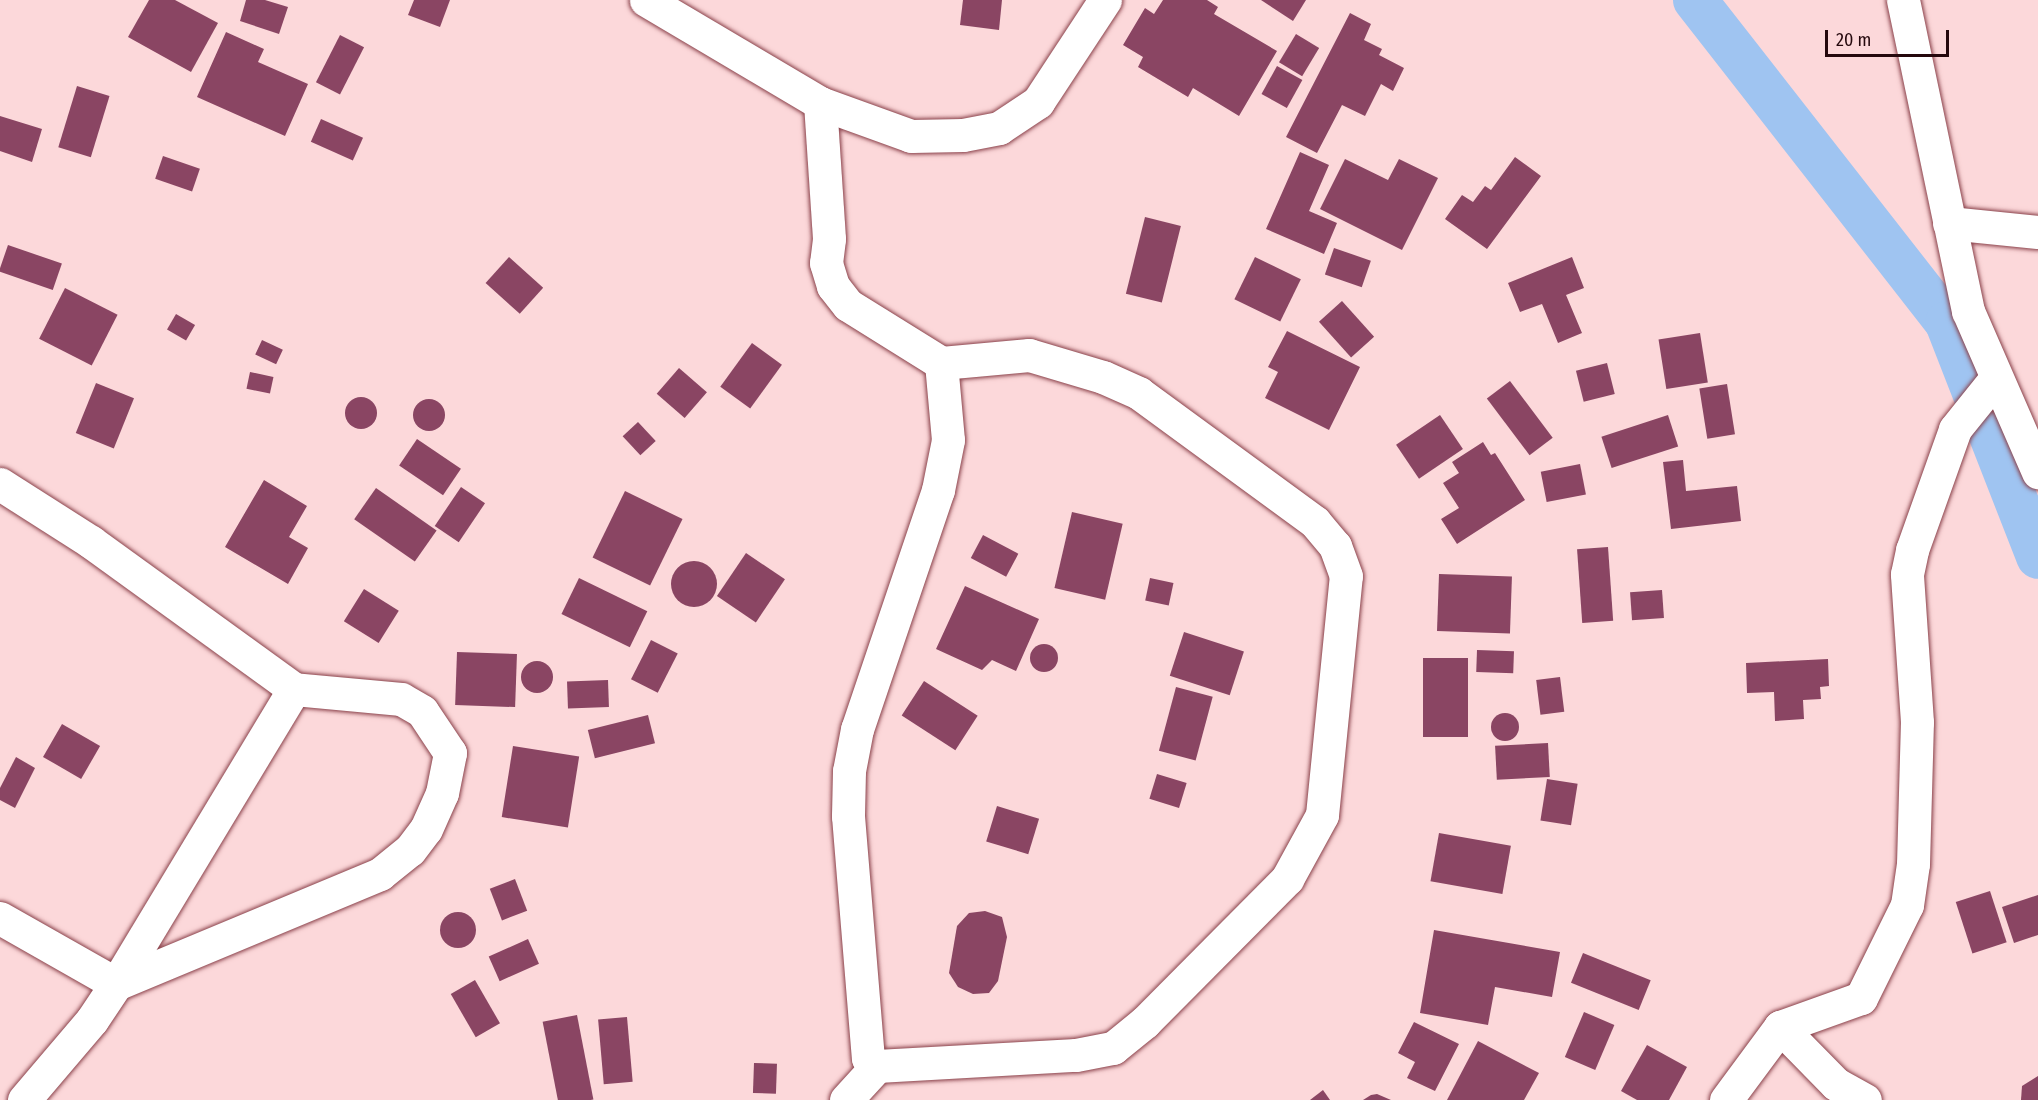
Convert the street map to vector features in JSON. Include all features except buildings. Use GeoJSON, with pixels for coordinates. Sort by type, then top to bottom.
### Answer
{"type":"FeatureCollection","features":[{"type":"Feature","properties":{"kind":"street"},"geometry":{"type":"LineString","coordinates":[[646,0],[820,103],[911,136],[963,135],[999,128],[1038,102],[1105,0]]}},
{"type":"Feature","properties":{"kind":"street"},"geometry":{"type":"LineString","coordinates":[[1903,0],[1968,311],[2038,472]]}},
{"type":"Feature","properties":{"kind":"street"},"geometry":{"type":"LineString","coordinates":[[820,103],[829,239],[826,263],[833,286],[848,305],[940,363],[1029,355],[1103,377],[1139,393],[1315,522],[1335,546],[1346,576],[1322,815],[1287,879],[1145,1022],[1113,1048],[1076,1055],[876,1066],[846,1100]]}},
{"type":"Feature","properties":{"kind":"street"},"geometry":{"type":"LineString","coordinates":[[1949,223],[2038,232]]}},
{"type":"Feature","properties":{"kind":"street"},"geometry":{"type":"LineString","coordinates":[[876,1066],[868,1058],[848,816],[849,771],[857,729],[945,463],[948,440],[940,363]]}},
{"type":"Feature","properties":{"kind":"street"},"geometry":{"type":"LineString","coordinates":[[1726,1100],[1780,1027],[1861,998],[1907,905],[1913,864],[1917,722],[1907,574],[1912,549],[1955,429],[1996,378]]}},
{"type":"Feature","properties":{"kind":"street"},"geometry":{"type":"LineString","coordinates":[[0,484],[91,542],[294,689],[381,695],[401,699],[422,711],[450,753],[442,793],[426,829],[410,850],[380,874],[116,984]]}},
{"type":"Feature","properties":{"kind":"street"},"geometry":{"type":"LineString","coordinates":[[24,1100],[92,1020],[116,984],[294,689]]}},
{"type":"Feature","properties":{"kind":"street"},"geometry":{"type":"LineString","coordinates":[[0,918],[116,984]]}},
{"type":"Feature","properties":{"kind":"street"},"geometry":{"type":"LineString","coordinates":[[1780,1027],[1836,1084],[1865,1100]]}},
{"type":"Feature","properties":{"kind":"waterway"},"geometry":{"type":"LineString","coordinates":[[1695,0],[1947,323],[2038,557]]}}]}
